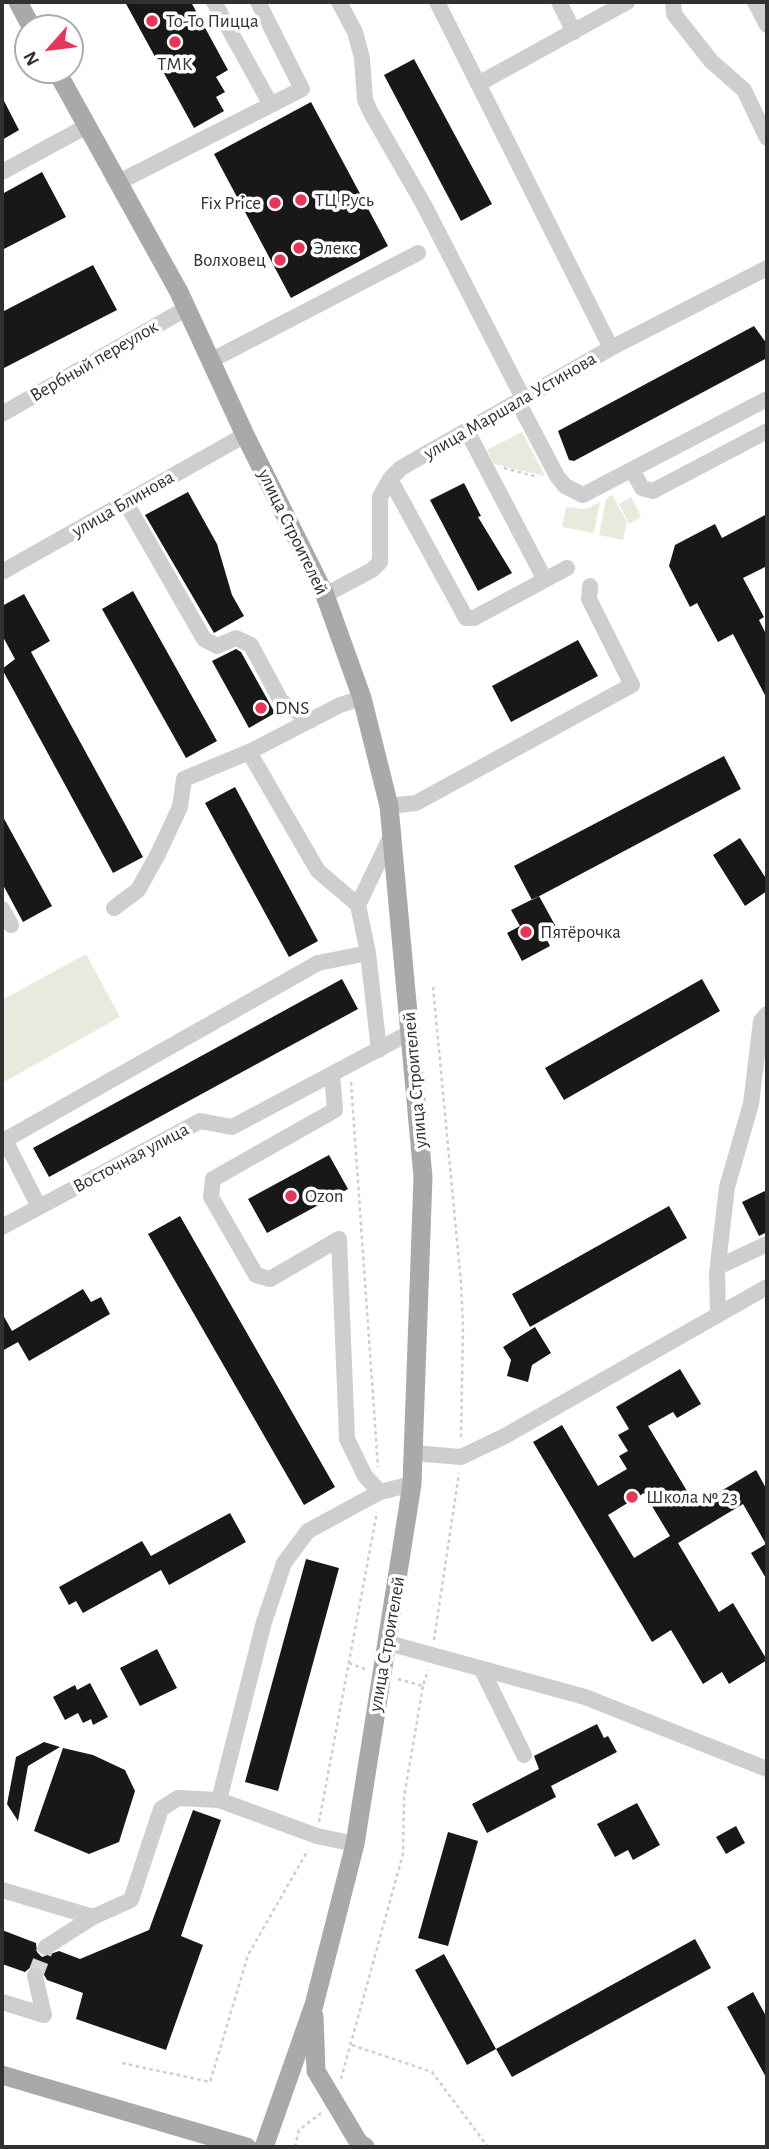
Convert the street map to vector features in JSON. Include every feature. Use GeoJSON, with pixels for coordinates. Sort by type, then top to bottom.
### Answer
{"type":"FeatureCollection","features":[{"type":"Feature","properties":{"kind":"main road","name":"улица Строителей"},"geometry":{"type":"LineString","coordinates":[[64,84],[187,308],[244,435],[325,595],[362,698],[389,806],[392,834],[423,1177],[412,1485],[355,1844],[314,2005],[264,2147]]}},
{"type":"Feature","properties":{"kind":"main road"},"geometry":{"type":"LineString","coordinates":[[314,2005],[316,2071],[359,2143],[365,2147]]}},
{"type":"Feature","properties":{"kind":"main road"},"geometry":{"type":"LineString","coordinates":[[2,2075],[247,2147]]}},
{"type":"Feature","properties":{"kind":"street"},"geometry":{"type":"LineString","coordinates":[[214,2],[271,105]]}},
{"type":"Feature","properties":{"kind":"street"},"geometry":{"type":"LineString","coordinates":[[119,182],[302,89],[258,2]]}},
{"type":"Feature","properties":{"kind":"street"},"geometry":{"type":"LineString","coordinates":[[340,2],[355,32],[362,58],[365,100],[424,205],[562,483],[573,492],[583,495],[767,399]]}},
{"type":"Feature","properties":{"kind":"street"},"geometry":{"type":"LineString","coordinates":[[437,2],[611,348]]}},
{"type":"Feature","properties":{"kind":"street"},"geometry":{"type":"LineString","coordinates":[[559,2],[574,32]]}},
{"type":"Feature","properties":{"kind":"street"},"geometry":{"type":"LineString","coordinates":[[478,84],[627,2]]}},
{"type":"Feature","properties":{"kind":"street"},"geometry":{"type":"LineString","coordinates":[[673,2],[674,14],[711,61],[744,90],[767,138]]}},
{"type":"Feature","properties":{"kind":"street"},"geometry":{"type":"LineString","coordinates":[[755,2],[767,24]]}},
{"type":"Feature","properties":{"kind":"street"},"geometry":{"type":"LineString","coordinates":[[2,172],[87,126]]}},
{"type":"Feature","properties":{"kind":"street"},"geometry":{"type":"LineString","coordinates":[[212,360],[418,253]]}},
{"type":"Feature","properties":{"kind":"street","name":"улица Маршала Устинова"},"geometry":{"type":"LineString","coordinates":[[390,479],[401,468],[611,348],[765,274]]}},
{"type":"Feature","properties":{"kind":"street","name":"Вербный переулок"},"geometry":{"type":"LineString","coordinates":[[2,414],[187,308]]}},
{"type":"Feature","properties":{"kind":"street"},"geometry":{"type":"LineString","coordinates":[[467,431],[545,580]]}},
{"type":"Feature","properties":{"kind":"street"},"geometry":{"type":"LineString","coordinates":[[633,471],[642,488],[653,491],[767,431]]}},
{"type":"Feature","properties":{"kind":"street","name":"улица Блинова"},"geometry":{"type":"LineString","coordinates":[[2,572],[244,435]]}},
{"type":"Feature","properties":{"kind":"street"},"geometry":{"type":"LineString","coordinates":[[390,479],[466,618],[474,618],[567,568]]}},
{"type":"Feature","properties":{"kind":"street"},"geometry":{"type":"LineString","coordinates":[[325,595],[372,570],[380,562],[380,496],[390,479]]}},
{"type":"Feature","properties":{"kind":"street"},"geometry":{"type":"LineString","coordinates":[[126,503],[204,639],[217,646],[236,638],[251,645],[281,701],[310,721]]}},
{"type":"Feature","properties":{"kind":"street"},"geometry":{"type":"LineString","coordinates":[[389,806],[416,803],[632,685],[589,599],[590,586]]}},
{"type":"Feature","properties":{"kind":"street"},"geometry":{"type":"LineString","coordinates":[[114,908],[138,890],[159,854],[180,807],[184,779],[249,752],[362,698]]}},
{"type":"Feature","properties":{"kind":"street"},"geometry":{"type":"LineString","coordinates":[[249,752],[317,871],[358,905]]}},
{"type":"Feature","properties":{"kind":"street"},"geometry":{"type":"LineString","coordinates":[[379,1050],[368,953],[358,905],[392,834]]}},
{"type":"Feature","properties":{"kind":"street"},"geometry":{"type":"LineString","coordinates":[[2,909],[11,925]]}},
{"type":"Feature","properties":{"kind":"street"},"geometry":{"type":"LineString","coordinates":[[39,1207],[3,1137],[318,962],[368,953]]}},
{"type":"Feature","properties":{"kind":"street"},"geometry":{"type":"LineString","coordinates":[[718,1312],[727,1186],[751,1104],[761,1021],[767,1014]]}},
{"type":"Feature","properties":{"kind":"street","name":"Восточная улица"},"geometry":{"type":"LineString","coordinates":[[2,1227],[200,1121],[232,1127],[411,1032]]}},
{"type":"Feature","properties":{"kind":"street"},"geometry":{"type":"LineString","coordinates":[[332,1074],[335,1111],[213,1179],[211,1197],[256,1275],[270,1279],[339,1239],[347,1439],[365,1476],[380,1492]]}},
{"type":"Feature","properties":{"kind":"street"},"geometry":{"type":"LineString","coordinates":[[720,1266],[767,1244]]}},
{"type":"Feature","properties":{"kind":"street"},"geometry":{"type":"LineString","coordinates":[[413,1453],[461,1457],[505,1436],[718,1312],[767,1287]]}},
{"type":"Feature","properties":{"kind":"street"},"geometry":{"type":"LineString","coordinates":[[219,1800],[264,1622],[284,1563],[308,1531],[380,1492],[412,1485]]}},
{"type":"Feature","properties":{"kind":"street"},"geometry":{"type":"LineString","coordinates":[[388,1643],[585,1697],[767,1769]]}},
{"type":"Feature","properties":{"kind":"street"},"geometry":{"type":"LineString","coordinates":[[482,1670],[524,1755]]}},
{"type":"Feature","properties":{"kind":"street"},"geometry":{"type":"LineString","coordinates":[[46,1947],[93,1917],[131,1900],[161,1809],[178,1798],[219,1800],[317,1836],[355,1844]]}},
{"type":"Feature","properties":{"kind":"street"},"geometry":{"type":"LineString","coordinates":[[2,1890],[93,1917]]}},
{"type":"Feature","properties":{"kind":"street"},"geometry":{"type":"LineString","coordinates":[[2,2002],[44,2015],[35,1976]]}},
{"type":"Feature","properties":{"kind":"path"},"geometry":{"type":"LineString","coordinates":[[483,463],[562,483]]}},
{"type":"Feature","properties":{"kind":"path"},"geometry":{"type":"LineString","coordinates":[[295,2147],[299,2130],[335,2102],[403,1854],[404,1797],[423,1686],[432,1655],[461,1457],[463,1326],[433,987]]}},
{"type":"Feature","properties":{"kind":"path"},"geometry":{"type":"LineString","coordinates":[[122,2063],[210,2082],[248,1955],[317,1836],[380,1492],[350,1065]]}},
{"type":"Feature","properties":{"kind":"path"},"geometry":{"type":"LineString","coordinates":[[349,1663],[423,1686]]}},
{"type":"Feature","properties":{"kind":"path"},"geometry":{"type":"LineString","coordinates":[[350,2045],[432,2072],[488,2147]]}},
{"type":"Feature","properties":{"kind":"shaded area"},"geometry":{"type":"Polygon","coordinates":[[[522,432],[545,476],[494,464],[487,450],[522,432]]]}},
{"type":"Feature","properties":{"kind":"shaded area"},"geometry":{"type":"Polygon","coordinates":[[[612,495],[627,522],[623,540],[599,535],[606,499],[612,495]]]}},
{"type":"Feature","properties":{"kind":"shaded area"},"geometry":{"type":"Polygon","coordinates":[[[631,497],[641,517],[629,524],[619,504],[631,497]]]}},
{"type":"Feature","properties":{"kind":"shaded area"},"geometry":{"type":"Polygon","coordinates":[[[600,502],[594,533],[562,527],[566,507],[586,509],[600,502]]]}},
{"type":"Feature","properties":{"kind":"shaded area"},"geometry":{"type":"Polygon","coordinates":[[[86,954],[120,1017],[2,1083],[2,1000],[86,954]]]}},
{"type":"Feature","properties":{"kind":"building"},"geometry":{"type":"Polygon","coordinates":[[[125,2],[191,2],[228,70],[216,77],[225,92],[216,97],[224,111],[194,128],[125,2]]]}},
{"type":"Feature","properties":{"kind":"building"},"geometry":{"type":"Polygon","coordinates":[[[414,59],[492,204],[461,221],[384,75],[414,59]]]}},
{"type":"Feature","properties":{"kind":"building"},"geometry":{"type":"Polygon","coordinates":[[[2,97],[19,130],[2,140],[2,97]]]}},
{"type":"Feature","properties":{"kind":"building","name":"ТЦ Русь"},"geometry":{"type":"Polygon","coordinates":[[[311,102],[388,246],[291,298],[214,154],[311,102]]]}},
{"type":"Feature","properties":{"kind":"building"},"geometry":{"type":"Polygon","coordinates":[[[42,172],[66,217],[2,250],[2,194],[42,172]]]}},
{"type":"Feature","properties":{"kind":"building"},"geometry":{"type":"Polygon","coordinates":[[[93,265],[117,310],[2,369],[2,312],[93,265]]]}},
{"type":"Feature","properties":{"kind":"building"},"geometry":{"type":"Polygon","coordinates":[[[754,326],[767,344],[767,358],[574,461],[569,460],[558,431],[754,326]]]}},
{"type":"Feature","properties":{"kind":"building"},"geometry":{"type":"Polygon","coordinates":[[[464,483],[481,516],[478,517],[512,573],[478,591],[430,500],[464,483]]]}},
{"type":"Feature","properties":{"kind":"building"},"geometry":{"type":"Polygon","coordinates":[[[188,492],[217,544],[232,595],[244,616],[214,633],[145,515],[188,492]]]}},
{"type":"Feature","properties":{"kind":"building"},"geometry":{"type":"Polygon","coordinates":[[[767,514],[767,566],[743,578],[764,617],[759,620],[767,636],[767,699],[733,634],[718,642],[697,603],[690,607],[669,566],[675,545],[715,524],[722,538],[767,514]]]}},
{"type":"Feature","properties":{"kind":"building"},"geometry":{"type":"Polygon","coordinates":[[[133,591],[217,741],[186,758],[102,609],[133,591]]]}},
{"type":"Feature","properties":{"kind":"building"},"geometry":{"type":"Polygon","coordinates":[[[24,594],[50,641],[31,652],[143,857],[113,873],[2,669],[15,659],[2,635],[2,606],[24,594]]]}},
{"type":"Feature","properties":{"kind":"building"},"geometry":{"type":"Polygon","coordinates":[[[578,640],[598,676],[511,722],[492,686],[578,640]]]}},
{"type":"Feature","properties":{"kind":"building"},"geometry":{"type":"Polygon","coordinates":[[[236,649],[241,652],[275,713],[249,728],[212,661],[236,649]]]}},
{"type":"Feature","properties":{"kind":"building"},"geometry":{"type":"Polygon","coordinates":[[[724,756],[741,789],[532,900],[514,866],[724,756]]]}},
{"type":"Feature","properties":{"kind":"building"},"geometry":{"type":"Polygon","coordinates":[[[235,787],[318,941],[289,957],[205,803],[235,787]]]}},
{"type":"Feature","properties":{"kind":"building"},"geometry":{"type":"Polygon","coordinates":[[[2,815],[52,906],[23,922],[2,883],[2,815]]]}},
{"type":"Feature","properties":{"kind":"building"},"geometry":{"type":"Polygon","coordinates":[[[740,838],[767,880],[767,891],[745,906],[713,855],[740,838]]]}},
{"type":"Feature","properties":{"kind":"building"},"geometry":{"type":"Polygon","coordinates":[[[539,896],[556,927],[544,934],[550,946],[522,961],[507,933],[520,926],[511,910],[539,896]]]}},
{"type":"Feature","properties":{"kind":"building"},"geometry":{"type":"Polygon","coordinates":[[[342,979],[358,1009],[49,1177],[33,1148],[342,979]]]}},
{"type":"Feature","properties":{"kind":"building"},"geometry":{"type":"Polygon","coordinates":[[[702,979],[720,1011],[564,1100],[545,1068],[702,979]]]}},
{"type":"Feature","properties":{"kind":"building"},"geometry":{"type":"Polygon","coordinates":[[[329,1155],[348,1189],[267,1233],[248,1199],[329,1155]]]}},
{"type":"Feature","properties":{"kind":"building"},"geometry":{"type":"Polygon","coordinates":[[[767,1190],[767,1232],[759,1236],[742,1202],[767,1190]]]}},
{"type":"Feature","properties":{"kind":"building"},"geometry":{"type":"Polygon","coordinates":[[[669,1206],[687,1238],[530,1327],[512,1294],[669,1206]]]}},
{"type":"Feature","properties":{"kind":"building"},"geometry":{"type":"Polygon","coordinates":[[[180,1216],[335,1487],[304,1505],[148,1234],[180,1216]]]}},
{"type":"Feature","properties":{"kind":"building"},"geometry":{"type":"Polygon","coordinates":[[[83,1289],[91,1302],[101,1297],[110,1314],[29,1361],[18,1342],[2,1351],[2,1313],[12,1331],[83,1289]]]}},
{"type":"Feature","properties":{"kind":"building"},"geometry":{"type":"Polygon","coordinates":[[[535,1327],[551,1353],[532,1365],[528,1382],[507,1376],[511,1360],[503,1347],[535,1327]]]}},
{"type":"Feature","properties":{"kind":"building"},"geometry":{"type":"Polygon","coordinates":[[[680,1369],[701,1404],[677,1418],[673,1412],[648,1426],[696,1506],[756,1470],[767,1490],[767,1580],[751,1553],[766,1544],[743,1504],[678,1543],[719,1612],[733,1603],[767,1660],[729,1684],[722,1672],[703,1684],[671,1630],[652,1642],[533,1442],[562,1425],[598,1486],[627,1469],[619,1456],[628,1451],[618,1435],[629,1429],[616,1407],[680,1369]],[[644,1493],[608,1515],[634,1558],[670,1536],[644,1493]]]}},
{"type":"Feature","properties":{"kind":"building"},"geometry":{"type":"Polygon","coordinates":[[[230,1513],[246,1542],[169,1585],[161,1570],[83,1613],[76,1601],[69,1605],[59,1587],[142,1541],[151,1556],[230,1513]]]}},
{"type":"Feature","properties":{"kind":"building"},"geometry":{"type":"Polygon","coordinates":[[[306,1559],[339,1568],[278,1791],[245,1782],[306,1559]]]}},
{"type":"Feature","properties":{"kind":"building"},"geometry":{"type":"Polygon","coordinates":[[[157,1649],[177,1688],[140,1706],[120,1668],[157,1649]]]}},
{"type":"Feature","properties":{"kind":"building"},"geometry":{"type":"Polygon","coordinates":[[[90,1683],[108,1717],[93,1725],[91,1719],[83,1723],[78,1713],[65,1720],[53,1697],[75,1685],[77,1690],[90,1683]]]}},
{"type":"Feature","properties":{"kind":"building"},"geometry":{"type":"Polygon","coordinates":[[[597,1724],[604,1738],[608,1736],[617,1752],[551,1786],[556,1797],[487,1833],[472,1804],[539,1769],[534,1756],[597,1724]]]}},
{"type":"Feature","properties":{"kind":"building"},"geometry":{"type":"Polygon","coordinates":[[[44,1742],[60,1747],[28,1766],[18,1821],[7,1804],[16,1757],[44,1742]]]}},
{"type":"Feature","properties":{"kind":"building"},"geometry":{"type":"Polygon","coordinates":[[[63,1748],[93,1755],[125,1770],[135,1791],[119,1842],[89,1854],[34,1831],[63,1748]]]}},
{"type":"Feature","properties":{"kind":"building"},"geometry":{"type":"Polygon","coordinates":[[[637,1803],[660,1845],[633,1860],[628,1850],[615,1857],[597,1824],[637,1803]]]}},
{"type":"Feature","properties":{"kind":"building"},"geometry":{"type":"Polygon","coordinates":[[[193,1810],[221,1820],[181,1936],[203,1945],[166,2050],[76,2019],[83,1993],[47,1980],[39,1966],[32,1966],[25,1972],[2,1964],[2,1930],[36,1943],[37,1952],[42,1957],[59,1951],[80,1959],[149,1930],[193,1810]]]}},
{"type":"Feature","properties":{"kind":"building"},"geometry":{"type":"Polygon","coordinates":[[[736,1826],[745,1843],[726,1854],[716,1837],[736,1826]]]}},
{"type":"Feature","properties":{"kind":"building"},"geometry":{"type":"Polygon","coordinates":[[[448,1832],[478,1841],[448,1946],[418,1938],[448,1832]]]}},
{"type":"Feature","properties":{"kind":"building"},"geometry":{"type":"Polygon","coordinates":[[[695,1939],[711,1968],[512,2077],[496,2049],[695,1939]]]}},
{"type":"Feature","properties":{"kind":"building"},"geometry":{"type":"Polygon","coordinates":[[[444,1954],[496,2049],[467,2065],[415,1970],[444,1954]]]}},
{"type":"Feature","properties":{"kind":"building"},"geometry":{"type":"Polygon","coordinates":[[[753,1992],[767,2018],[767,2079],[727,2007],[753,1992]]]}},
{"type":"Feature","properties":{"kind":"tunnel"},"geometry":{"type":"LineString","coordinates":[[35,1976],[46,1947]]}},
{"type":"Feature","properties":{"kind":"place","name":"То-То Пицца"},"geometry":{"type":"Point","coordinates":[152,21]}},
{"type":"Feature","properties":{"kind":"place","name":"ТМК"},"geometry":{"type":"Point","coordinates":[175,42]}},
{"type":"Feature","properties":{"kind":"place","name":"ТЦ Русь"},"geometry":{"type":"Point","coordinates":[301,200]}},
{"type":"Feature","properties":{"kind":"place","name":"Fix Price"},"geometry":{"type":"Point","coordinates":[275,203]}},
{"type":"Feature","properties":{"kind":"place","name":"Элекс"},"geometry":{"type":"Point","coordinates":[299,248]}},
{"type":"Feature","properties":{"kind":"place","name":"Волховец"},"geometry":{"type":"Point","coordinates":[280,260]}},
{"type":"Feature","properties":{"kind":"place","name":"DNS"},"geometry":{"type":"Point","coordinates":[261,708]}},
{"type":"Feature","properties":{"kind":"place","name":"Пятёрочка"},"geometry":{"type":"Point","coordinates":[526,932]}},
{"type":"Feature","properties":{"kind":"place","name":"Ozon"},"geometry":{"type":"Point","coordinates":[291,1196]}},
{"type":"Feature","properties":{"kind":"place","name":"Школа № 23"},"geometry":{"type":"Point","coordinates":[632,1497]}}]}
